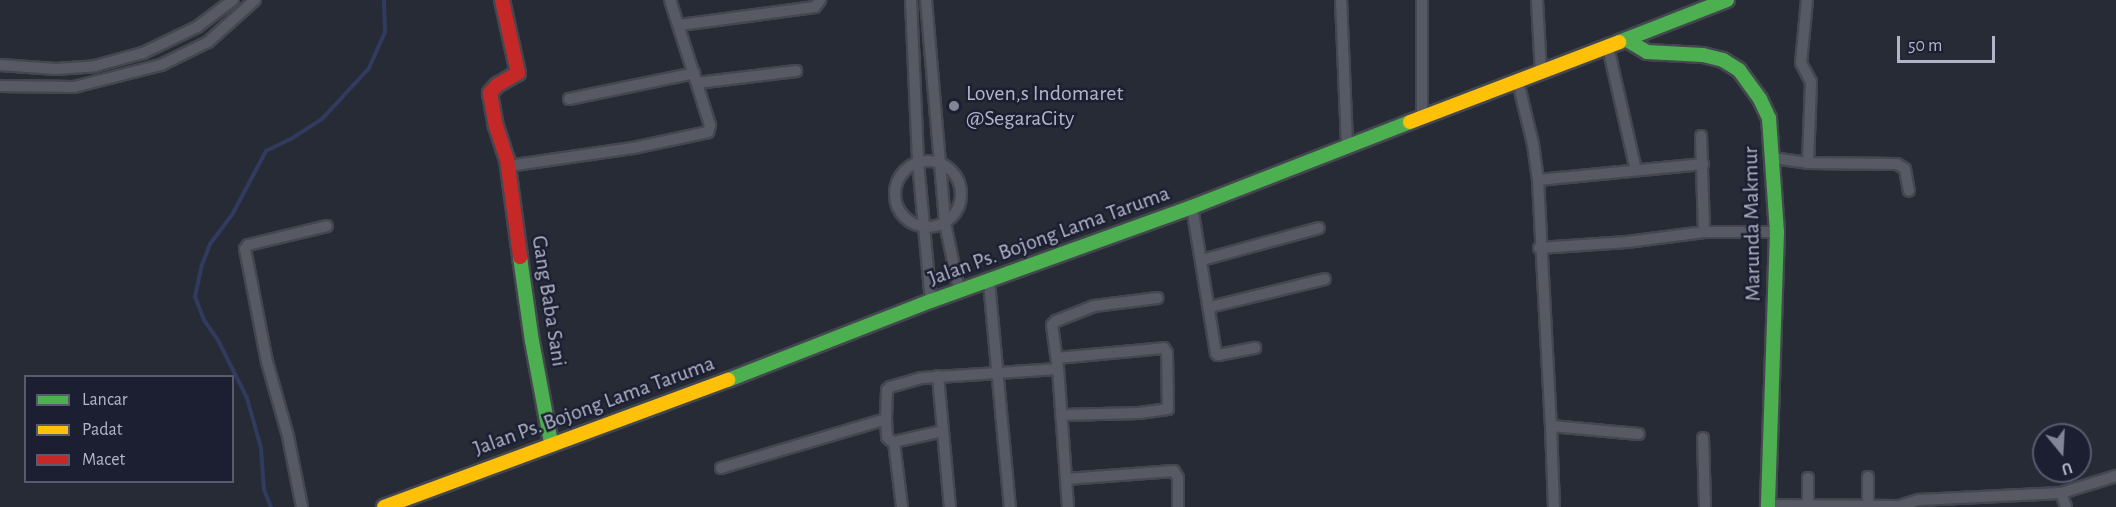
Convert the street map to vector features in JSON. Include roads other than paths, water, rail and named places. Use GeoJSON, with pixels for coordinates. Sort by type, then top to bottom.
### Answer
{"type":"FeatureCollection","features":[{"type":"Feature","properties":{"kind":"main road","name":"Gang Baba Sani"},"geometry":{"type":"LineString","coordinates":[[502,0],[518,73],[497,85],[490,93],[496,126],[508,166],[532,341],[551,443]]}},
{"type":"Feature","properties":{"kind":"main road","name":"Jalan Ps. Bojong Lama Taruma"},"geometry":{"type":"LineString","coordinates":[[384,507],[551,443],[824,344],[931,300],[989,282],[1150,220],[1192,207],[1347,145],[1518,82],[1727,0]]}},
{"type":"Feature","properties":{"kind":"main road","name":"Marunda Makmur"},"geometry":{"type":"LineString","coordinates":[[1626,40],[1631,45],[1647,52],[1703,55],[1723,60],[1739,70],[1760,99],[1769,118],[1777,232],[1773,425],[1768,506]]}},
{"type":"Feature","properties":{"kind":"street"},"geometry":{"type":"LineString","coordinates":[[0,66],[56,69],[94,66],[143,53],[197,27],[233,0]]}},
{"type":"Feature","properties":{"kind":"street"},"geometry":{"type":"LineString","coordinates":[[0,86],[74,87],[161,65],[208,42],[255,0]]}},
{"type":"Feature","properties":{"kind":"street"},"geometry":{"type":"LineString","coordinates":[[508,166],[633,148],[706,133],[710,125],[680,25],[670,0]]}},
{"type":"Feature","properties":{"kind":"street"},"geometry":{"type":"LineString","coordinates":[[680,25],[815,7],[820,0]]}},
{"type":"Feature","properties":{"kind":"street"},"geometry":{"type":"LineString","coordinates":[[911,0],[918,162],[931,300]]}},
{"type":"Feature","properties":{"kind":"street"},"geometry":{"type":"LineString","coordinates":[[926,0],[945,223],[957,281],[962,291]]}},
{"type":"Feature","properties":{"kind":"street"},"geometry":{"type":"LineString","coordinates":[[1341,0],[1347,145]]}},
{"type":"Feature","properties":{"kind":"street"},"geometry":{"type":"LineString","coordinates":[[1422,0],[1422,118]]}},
{"type":"Feature","properties":{"kind":"street"},"geometry":{"type":"LineString","coordinates":[[1537,0],[1541,73]]}},
{"type":"Feature","properties":{"kind":"street"},"geometry":{"type":"LineString","coordinates":[[1807,0],[1801,63],[1811,82],[1808,163]]}},
{"type":"Feature","properties":{"kind":"street"},"geometry":{"type":"LineString","coordinates":[[1608,47],[1636,170]]}},
{"type":"Feature","properties":{"kind":"street"},"geometry":{"type":"LineString","coordinates":[[569,99],[696,78],[796,71]]}},
{"type":"Feature","properties":{"kind":"street"},"geometry":{"type":"LineString","coordinates":[[1518,82],[1533,144],[1538,180],[1539,248],[1554,507]]}},
{"type":"Feature","properties":{"kind":"street"},"geometry":{"type":"LineString","coordinates":[[1701,136],[1704,232]]}},
{"type":"Feature","properties":{"kind":"street"},"geometry":{"type":"LineString","coordinates":[[1773,158],[1808,163],[1897,164],[1905,169],[1909,191]]}},
{"type":"Feature","properties":{"kind":"street"},"geometry":{"type":"LineString","coordinates":[[918,162],[939,162],[954,173],[961,191],[958,209],[945,223],[924,227],[909,222],[902,215],[894,198],[897,180],[910,166],[918,162]]}},
{"type":"Feature","properties":{"kind":"street"},"geometry":{"type":"LineString","coordinates":[[1538,180],[1703,164]]}},
{"type":"Feature","properties":{"kind":"street"},"geometry":{"type":"LineString","coordinates":[[1192,207],[1218,355],[1256,348]]}},
{"type":"Feature","properties":{"kind":"street"},"geometry":{"type":"LineString","coordinates":[[302,507],[288,436],[267,362],[245,249],[248,245],[327,226]]}},
{"type":"Feature","properties":{"kind":"street"},"geometry":{"type":"LineString","coordinates":[[1202,260],[1319,228]]}},
{"type":"Feature","properties":{"kind":"street"},"geometry":{"type":"LineString","coordinates":[[1539,248],[1627,242],[1704,232],[1777,232]]}},
{"type":"Feature","properties":{"kind":"street"},"geometry":{"type":"LineString","coordinates":[[1210,308],[1325,279]]}},
{"type":"Feature","properties":{"kind":"street"},"geometry":{"type":"LineString","coordinates":[[989,282],[1010,507]]}},
{"type":"Feature","properties":{"kind":"street"},"geometry":{"type":"LineString","coordinates":[[1068,507],[1058,363],[1052,331],[1056,321],[1094,306],[1157,298]]}},
{"type":"Feature","properties":{"kind":"street"},"geometry":{"type":"LineString","coordinates":[[902,507],[894,442],[887,437],[885,396],[890,387],[907,381],[938,376],[997,374],[1164,348],[1167,353],[1168,409],[1139,413],[1061,415]]}},
{"type":"Feature","properties":{"kind":"street"},"geometry":{"type":"LineString","coordinates":[[938,376],[950,507]]}},
{"type":"Feature","properties":{"kind":"street"},"geometry":{"type":"LineString","coordinates":[[721,468],[886,419]]}},
{"type":"Feature","properties":{"kind":"street"},"geometry":{"type":"LineString","coordinates":[[1551,426],[1639,434]]}},
{"type":"Feature","properties":{"kind":"street"},"geometry":{"type":"LineString","coordinates":[[894,442],[943,431]]}},
{"type":"Feature","properties":{"kind":"street"},"geometry":{"type":"LineString","coordinates":[[1703,438],[1705,507]]}},
{"type":"Feature","properties":{"kind":"street"},"geometry":{"type":"LineString","coordinates":[[1066,479],[1174,471],[1178,478],[1178,507]]}},
{"type":"Feature","properties":{"kind":"street"},"geometry":{"type":"LineString","coordinates":[[1768,506],[1900,507],[1919,500],[2061,493],[2116,476]]}},
{"type":"Feature","properties":{"kind":"street"},"geometry":{"type":"LineString","coordinates":[[1868,477],[1868,506]]}},
{"type":"Feature","properties":{"kind":"street"},"geometry":{"type":"LineString","coordinates":[[1808,478],[1808,506]]}},
{"type":"Feature","properties":{"kind":"street"},"geometry":{"type":"LineString","coordinates":[[2061,493],[2066,507]]}},
{"type":"Feature","properties":{"kind":"waterway"},"geometry":{"type":"LineString","coordinates":[[271,507],[264,490],[261,448],[247,398],[218,340],[204,320],[195,297],[202,265],[210,244],[232,215],[266,151],[291,139],[322,119],[369,68],[385,32],[384,0]]}},
{"type":"Feature","properties":{"kind":"place","name":"Loven,s Indomaret @SegaraCity"},"geometry":{"type":"Point","coordinates":[954,106]}}]}
